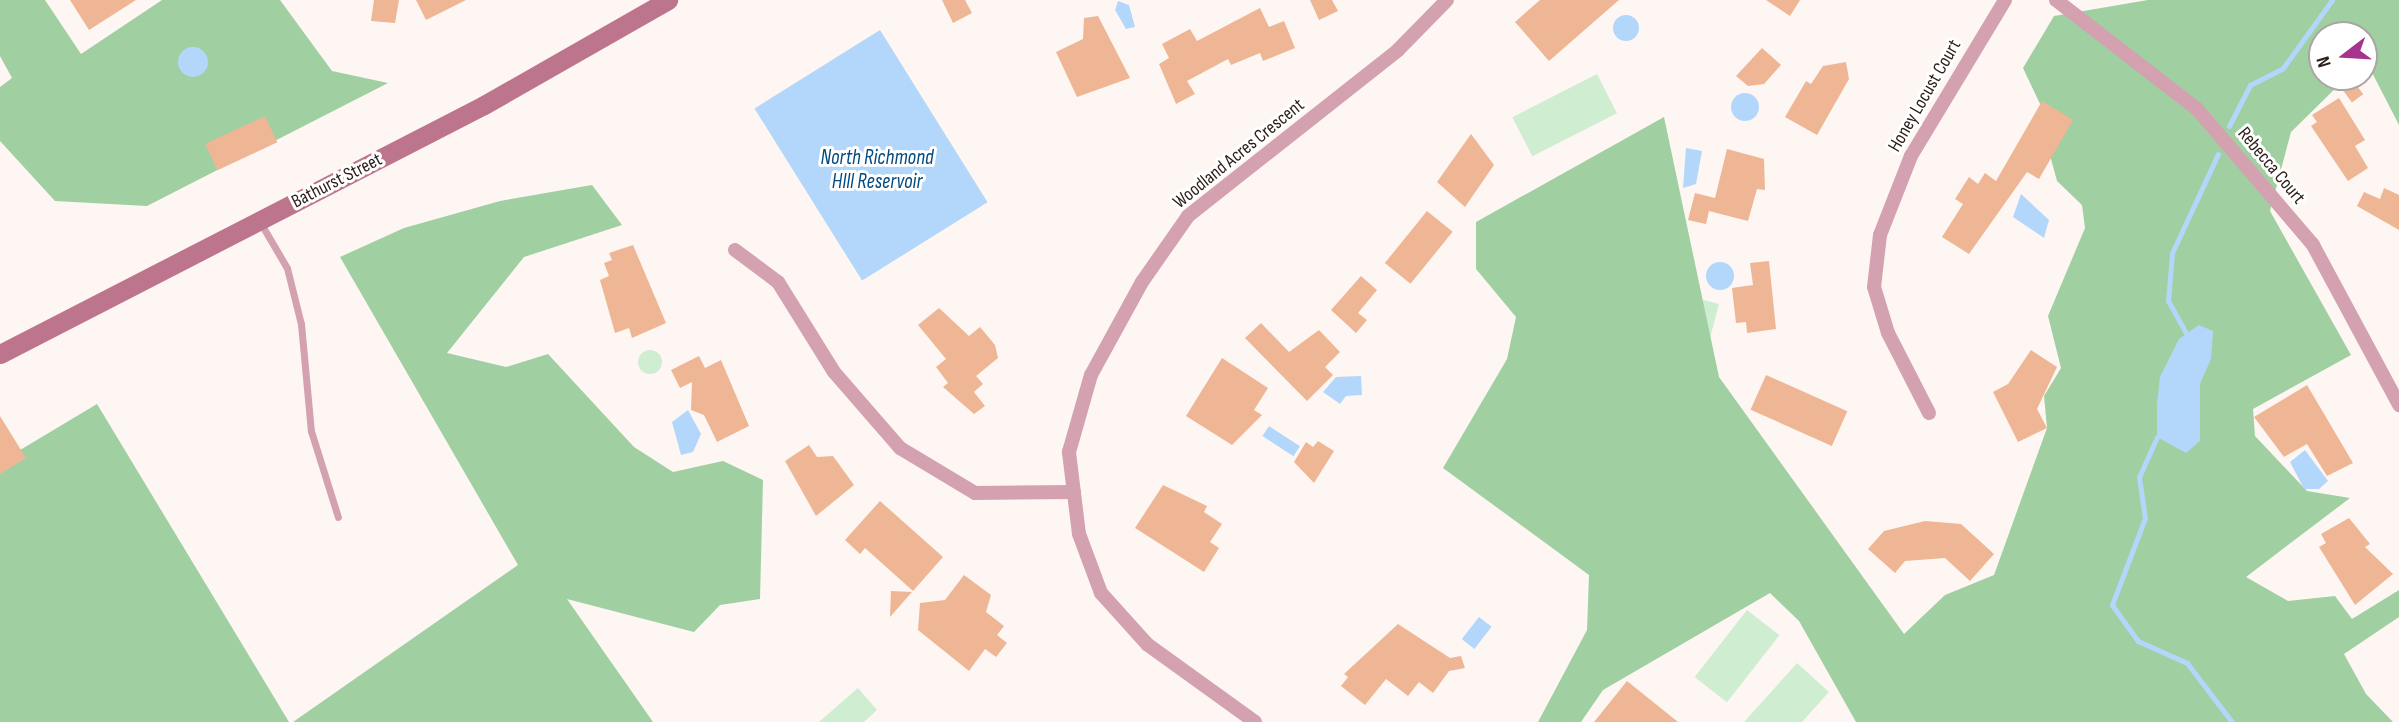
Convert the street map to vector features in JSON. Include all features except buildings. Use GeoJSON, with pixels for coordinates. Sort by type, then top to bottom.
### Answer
{"type":"FeatureCollection","features":[{"type":"Feature","properties":{"kind":"main road","name":"Bathurst Street"},"geometry":{"type":"LineString","coordinates":[[0,354],[260,221],[668,0]]}},
{"type":"Feature","properties":{"kind":"street","name":"Woodland Acres Crescent"},"geometry":{"type":"LineString","coordinates":[[1255,722],[1147,645],[1101,593],[1079,534],[1069,452],[1091,375],[1142,282],[1188,216],[1398,50],[1447,0]]}},
{"type":"Feature","properties":{"kind":"street","name":"Honey Locust Court"},"geometry":{"type":"LineString","coordinates":[[1929,413],[1888,333],[1874,287],[1881,235],[1911,156],[2005,0]]}},
{"type":"Feature","properties":{"kind":"street","name":"Rebecca Court"},"geometry":{"type":"LineString","coordinates":[[2056,0],[2206,119],[2313,245],[2399,405]]}},
{"type":"Feature","properties":{"kind":"street"},"geometry":{"type":"LineString","coordinates":[[735,250],[779,282],[834,372],[901,448],[975,493],[1074,492]]}},
{"type":"Feature","properties":{"kind":"lane"},"geometry":{"type":"LineString","coordinates":[[260,221],[287,268],[301,324],[311,431],[338,517]]}},
{"type":"Feature","properties":{"kind":"green space"},"geometry":{"type":"Polygon","coordinates":[[[0,0],[45,0],[81,54],[162,0],[280,0],[332,71],[388,83],[147,206],[55,201],[0,141],[0,87],[12,78],[0,56],[0,0]]]}},
{"type":"Feature","properties":{"kind":"green space"},"geometry":{"type":"Polygon","coordinates":[[[2148,0],[2399,0],[2399,125],[2378,84],[2378,21],[2308,21],[2308,91],[2333,91],[2291,132],[2270,211],[2351,355],[2253,409],[2255,436],[2307,491],[2350,498],[2246,577],[2288,601],[2335,596],[2352,619],[2399,590],[2399,617],[2344,654],[2366,694],[2393,722],[1856,722],[1799,621],[1770,593],[1603,690],[1581,722],[1538,722],[1587,630],[1589,575],[1443,468],[1507,359],[1516,317],[1476,269],[1476,222],[1664,117],[1719,377],[1904,634],[1945,595],[1994,575],[2047,428],[2044,396],[2061,368],[2048,316],[2085,228],[2082,205],[2057,181],[2048,148],[2051,127],[2023,68],[2054,16],[2148,0]]]}},
{"type":"Feature","properties":{"kind":"green space"},"geometry":{"type":"Polygon","coordinates":[[[1597,74],[1617,113],[1532,156],[1512,117],[1597,74]]]}},
{"type":"Feature","properties":{"kind":"green space"},"geometry":{"type":"Polygon","coordinates":[[[592,185],[622,225],[524,257],[447,353],[506,367],[548,354],[634,447],[673,472],[723,461],[763,480],[760,599],[720,605],[694,632],[567,599],[653,722],[293,722],[518,565],[340,257],[404,228],[500,201],[592,185]]]}},
{"type":"Feature","properties":{"kind":"green space"},"geometry":{"type":"Polygon","coordinates":[[[1692,297],[1719,304],[1710,338],[1692,297]]]}},
{"type":"Feature","properties":{"kind":"green space"},"geometry":{"type":"Polygon","coordinates":[[[650,350],[661,357],[662,362],[655,373],[650,374],[639,367],[638,362],[645,351],[650,350]]]}},
{"type":"Feature","properties":{"kind":"green space"},"geometry":{"type":"Polygon","coordinates":[[[97,404],[289,722],[0,722],[0,462],[97,404]]]}},
{"type":"Feature","properties":{"kind":"green space"},"geometry":{"type":"Polygon","coordinates":[[[1747,610],[1779,635],[1727,702],[1695,677],[1747,610]]]}},
{"type":"Feature","properties":{"kind":"green space"},"geometry":{"type":"Polygon","coordinates":[[[1797,663],[1829,692],[1802,722],[1744,722],[1797,663]]]}},
{"type":"Feature","properties":{"kind":"green space"},"geometry":{"type":"Polygon","coordinates":[[[858,688],[877,710],[864,722],[819,722],[858,688]]]}},
{"type":"Feature","properties":{"kind":"water"},"geometry":{"type":"Polygon","coordinates":[[[1118,1],[1129,5],[1135,27],[1126,29],[1115,10],[1118,1]]]}},
{"type":"Feature","properties":{"kind":"water"},"geometry":{"type":"Polygon","coordinates":[[[1626,15],[1635,19],[1639,28],[1635,37],[1626,41],[1617,37],[1613,28],[1617,19],[1626,15]]]}},
{"type":"Feature","properties":{"kind":"water","name":"North Richmond HIll Reservoir"},"geometry":{"type":"Polygon","coordinates":[[[880,30],[988,202],[862,281],[754,108],[880,30]]]}},
{"type":"Feature","properties":{"kind":"water"},"geometry":{"type":"Polygon","coordinates":[[[193,47],[204,51],[208,62],[204,73],[193,77],[182,73],[178,62],[182,51],[193,47]]]}},
{"type":"Feature","properties":{"kind":"water"},"geometry":{"type":"Polygon","coordinates":[[[1745,93],[1755,97],[1759,107],[1755,117],[1745,121],[1735,117],[1731,107],[1735,97],[1745,93]]]}},
{"type":"Feature","properties":{"kind":"water"},"geometry":{"type":"Polygon","coordinates":[[[1686,148],[1702,151],[1696,184],[1683,188],[1686,148]]]}},
{"type":"Feature","properties":{"kind":"water"},"geometry":{"type":"Polygon","coordinates":[[[2021,194],[2049,220],[2044,238],[2013,217],[2021,194]]]}},
{"type":"Feature","properties":{"kind":"water"},"geometry":{"type":"Polygon","coordinates":[[[1720,262],[1730,266],[1734,276],[1730,286],[1720,290],[1710,286],[1706,276],[1710,266],[1720,262]]]}},
{"type":"Feature","properties":{"kind":"water"},"geometry":{"type":"Polygon","coordinates":[[[2199,325],[2213,331],[2211,359],[2200,384],[2200,441],[2186,453],[2157,437],[2157,404],[2160,377],[2179,339],[2199,325]]]}},
{"type":"Feature","properties":{"kind":"water"},"geometry":{"type":"Polygon","coordinates":[[[1361,376],[1362,395],[1346,396],[1340,404],[1323,392],[1336,377],[1361,376]]]}},
{"type":"Feature","properties":{"kind":"water"},"geometry":{"type":"Polygon","coordinates":[[[688,410],[701,434],[693,452],[681,455],[672,422],[688,410]]]}},
{"type":"Feature","properties":{"kind":"water"},"geometry":{"type":"Polygon","coordinates":[[[1269,426],[1300,446],[1293,456],[1262,436],[1269,426]]]}},
{"type":"Feature","properties":{"kind":"water"},"geometry":{"type":"Polygon","coordinates":[[[2305,450],[2328,481],[2319,489],[2304,489],[2290,462],[2305,450]]]}},
{"type":"Feature","properties":{"kind":"water"},"geometry":{"type":"Polygon","coordinates":[[[1479,617],[1492,627],[1474,649],[1462,639],[1479,617]]]}},
{"type":"Feature","properties":{"kind":"waterway"},"geometry":{"type":"LineString","coordinates":[[2229,126],[2250,85],[2283,68],[2332,0]]}},
{"type":"Feature","properties":{"kind":"waterway"},"geometry":{"type":"LineString","coordinates":[[2186,333],[2168,301],[2172,253],[2218,154]]}},
{"type":"Feature","properties":{"kind":"waterway"},"geometry":{"type":"LineString","coordinates":[[2157,437],[2139,477],[2145,518],[2112,605],[2138,641],[2187,663],[2232,722]]}}]}
